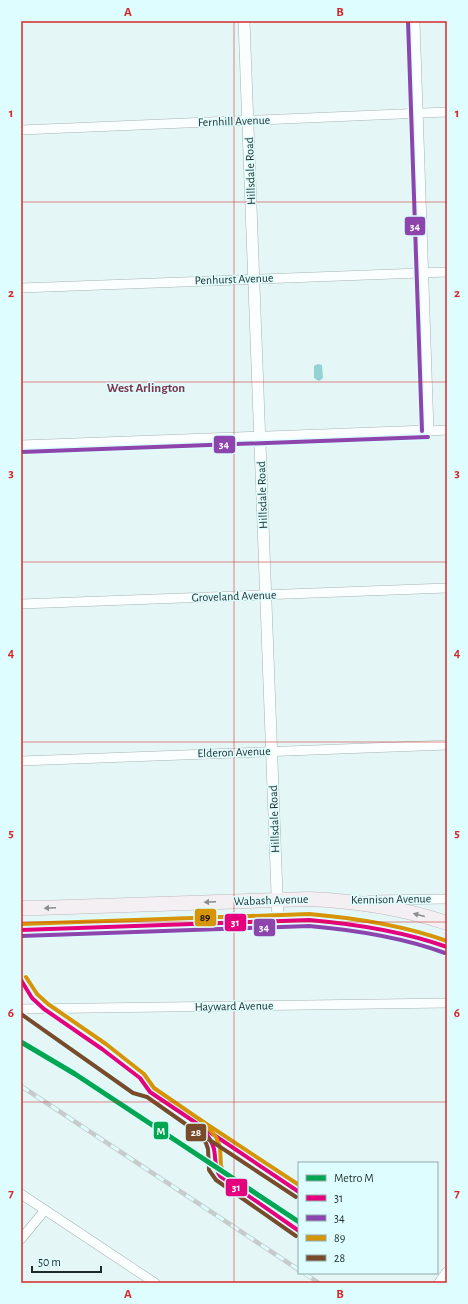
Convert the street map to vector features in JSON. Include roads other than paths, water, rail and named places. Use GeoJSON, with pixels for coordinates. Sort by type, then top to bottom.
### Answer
{"type":"FeatureCollection","features":[{"type":"Feature","properties":{"kind":"main road","name":"Wabash Avenue"},"geometry":{"type":"LineString","coordinates":[[21,908],[309,899],[334,900],[392,908],[447,923]]}},
{"type":"Feature","properties":{"kind":"main road","name":"Wabash Avenue"},"geometry":{"type":"LineString","coordinates":[[21,930],[309,920],[364,925],[418,937],[447,947]]}},
{"type":"Feature","properties":{"kind":"street","name":"Hillsdale Road"},"geometry":{"type":"LineString","coordinates":[[244,21],[278,921]]}},
{"type":"Feature","properties":{"kind":"street"},"geometry":{"type":"LineString","coordinates":[[414,21],[428,431]]}},
{"type":"Feature","properties":{"kind":"street","name":"Fernhill Avenue"},"geometry":{"type":"LineString","coordinates":[[21,130],[447,112]]}},
{"type":"Feature","properties":{"kind":"street","name":"Penhurst Avenue"},"geometry":{"type":"LineString","coordinates":[[21,288],[447,272]]}},
{"type":"Feature","properties":{"kind":"street"},"geometry":{"type":"LineString","coordinates":[[21,446],[447,430]]}},
{"type":"Feature","properties":{"kind":"street","name":"Groveland Avenue"},"geometry":{"type":"LineString","coordinates":[[21,604],[447,588]]}},
{"type":"Feature","properties":{"kind":"street","name":"Elderon Avenue"},"geometry":{"type":"LineString","coordinates":[[21,761],[447,745]]}},
{"type":"Feature","properties":{"kind":"street","name":"Kennison Avenue"},"geometry":{"type":"LineString","coordinates":[[334,900],[447,899]]}},
{"type":"Feature","properties":{"kind":"street","name":"Hayward Avenue"},"geometry":{"type":"LineString","coordinates":[[21,1009],[447,1003]]}},
{"type":"Feature","properties":{"kind":"street"},"geometry":{"type":"LineString","coordinates":[[21,1194],[155,1283]]}},
{"type":"Feature","properties":{"kind":"street"},"geometry":{"type":"LineString","coordinates":[[21,1239],[45,1210]]}},
{"type":"Feature","properties":{"kind":"street"},"geometry":{"type":"LineString","coordinates":[[440,1283],[447,1273]]}},
{"type":"Feature","properties":{"kind":"water"},"geometry":{"type":"Polygon","coordinates":[[[318,364],[322,365],[323,378],[319,381],[314,378],[314,366],[318,364]]]}},
{"type":"Feature","properties":{"kind":"railway"},"geometry":{"type":"LineString","coordinates":[[21,1086],[298,1269]]}},
{"type":"Feature","properties":{"kind":"railway"},"geometry":{"type":"LineString","coordinates":[[306,1274],[319,1283]]}},
{"type":"Feature","properties":{"kind":"metro line","name":"M"},"geometry":{"type":"LineString","coordinates":[[21,1042],[75,1074],[298,1221]]}},
{"type":"Feature","properties":{"kind":"district","name":"West Arlington"},"geometry":{"type":"Point","coordinates":[146,387]}}]}
